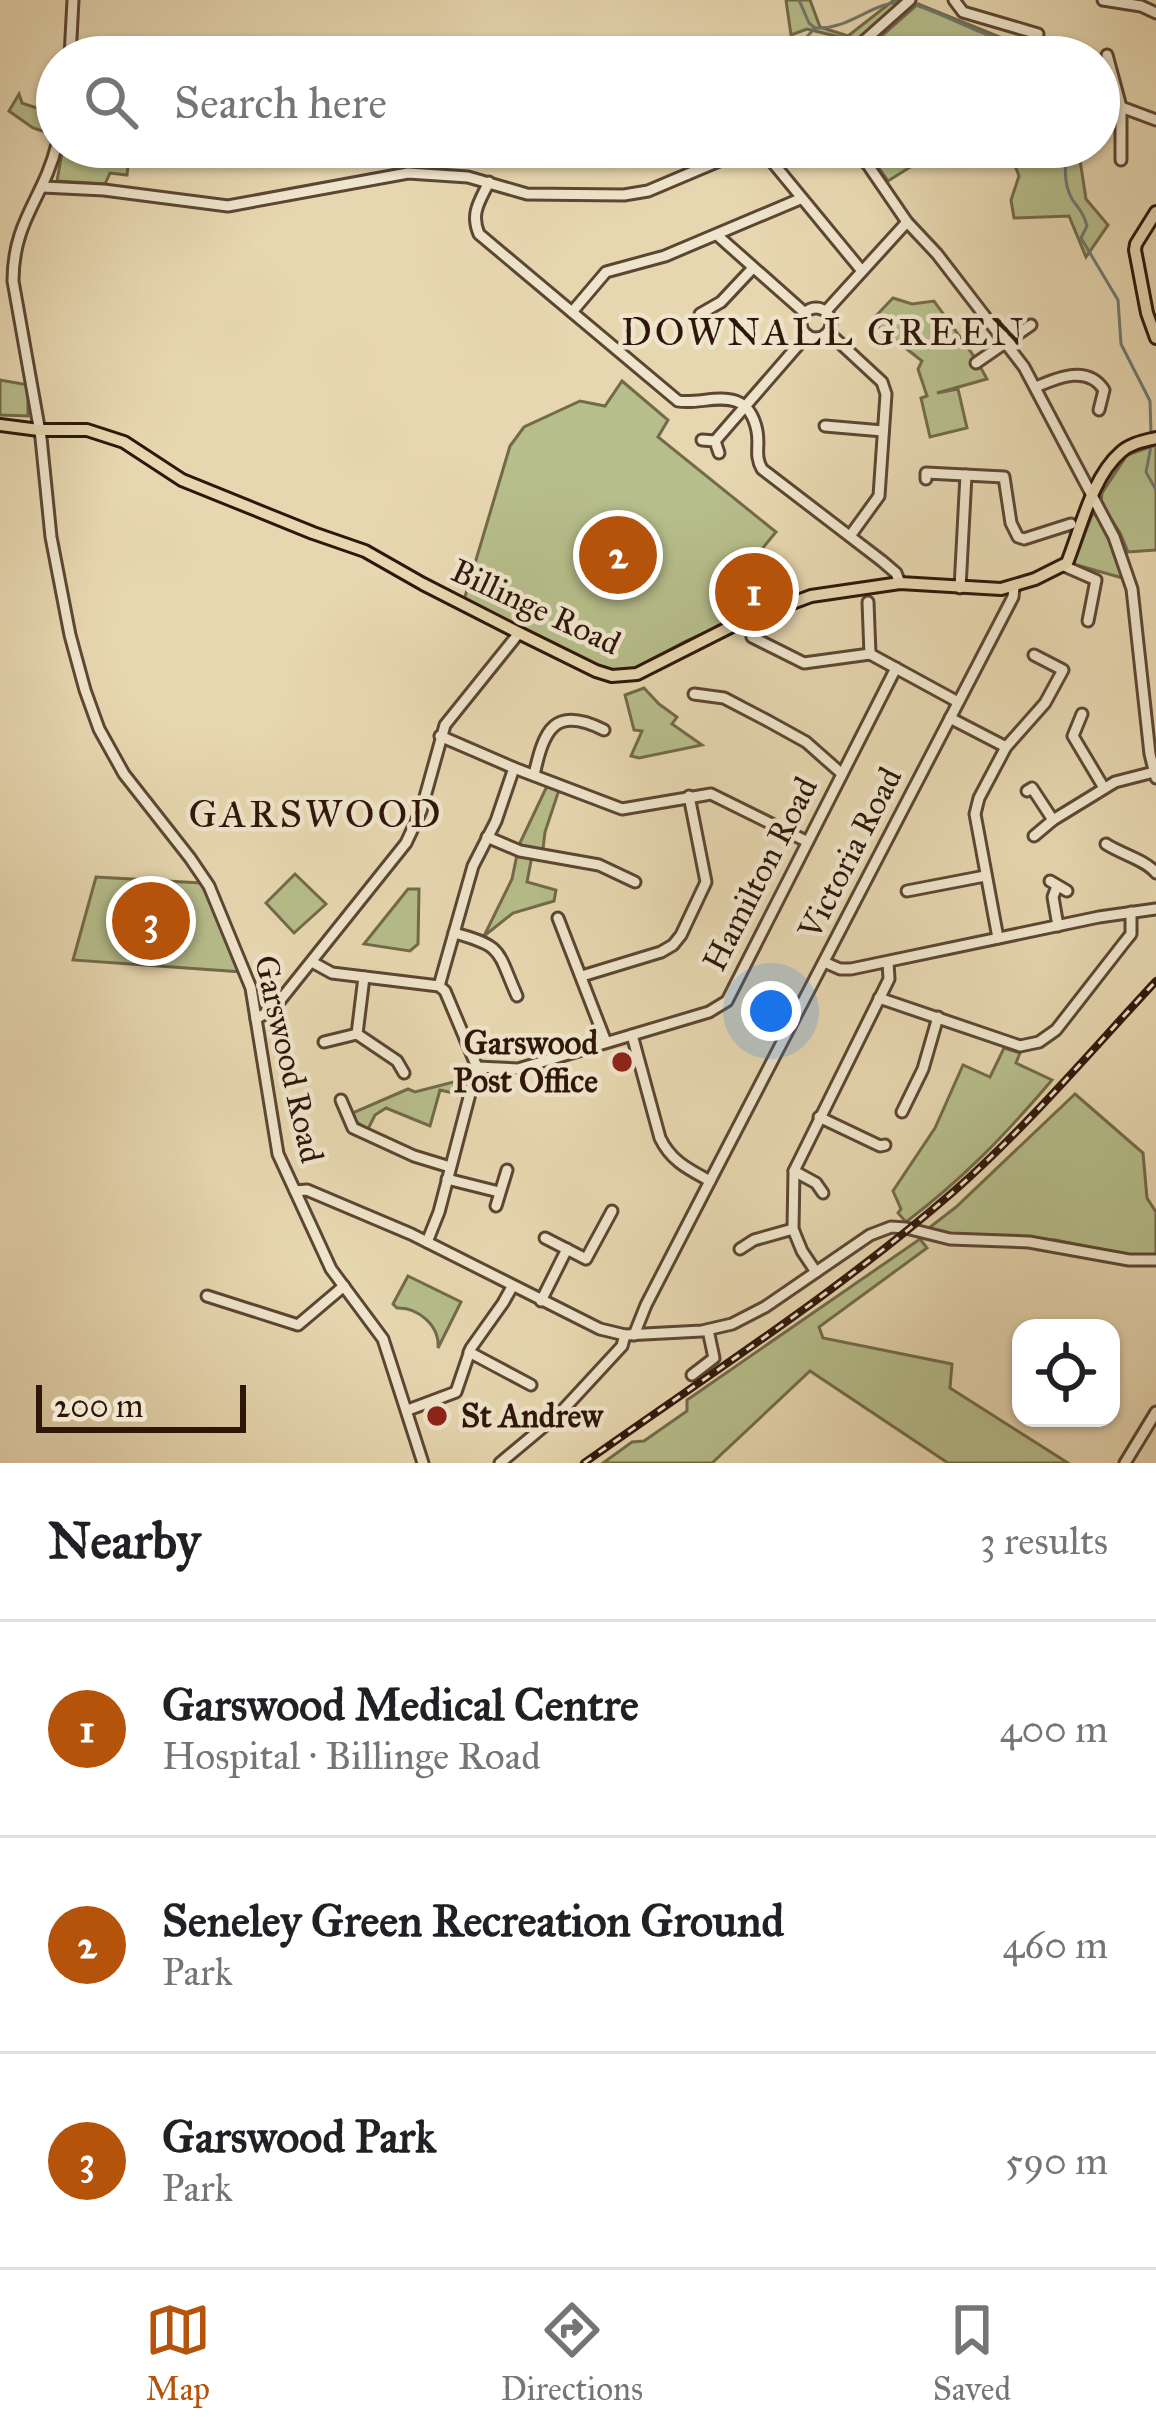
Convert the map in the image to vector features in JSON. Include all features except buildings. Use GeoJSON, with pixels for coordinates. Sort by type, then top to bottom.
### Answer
{"type":"FeatureCollection","features":[{"type":"Feature","properties":{"kind":"main road"},"geometry":{"type":"LineString","coordinates":[[1156,212],[1136,244],[1147,313],[1156,338]]}},
{"type":"Feature","properties":{"kind":"main road","name":"Billinge Road"},"geometry":{"type":"LineString","coordinates":[[0,424],[87,430],[124,442],[182,480],[365,550],[519,633],[612,676],[630,676],[792,602],[900,584],[1001,590],[1064,566]]}},
{"type":"Feature","properties":{"kind":"main road"},"geometry":{"type":"LineString","coordinates":[[1064,566],[1092,498],[1118,454],[1130,445],[1156,438]]}},
{"type":"Feature","properties":{"kind":"street"},"geometry":{"type":"LineString","coordinates":[[71,36],[73,0]]}},
{"type":"Feature","properties":{"kind":"street"},"geometry":{"type":"LineString","coordinates":[[870,36],[910,0]]}},
{"type":"Feature","properties":{"kind":"street"},"geometry":{"type":"LineString","coordinates":[[954,0],[963,12],[1038,34]]}},
{"type":"Feature","properties":{"kind":"street"},"geometry":{"type":"LineString","coordinates":[[1103,0],[1155,11]]}},
{"type":"Feature","properties":{"kind":"street"},"geometry":{"type":"LineString","coordinates":[[1120,103],[1121,160]]}},
{"type":"Feature","properties":{"kind":"street"},"geometry":{"type":"LineString","coordinates":[[1121,107],[1156,120]]}},
{"type":"Feature","properties":{"kind":"street","name":"Garswood Road"},"geometry":{"type":"LineString","coordinates":[[49,168],[20,228],[13,264],[51,537],[70,635],[99,729],[124,774],[204,876],[251,988],[273,1137],[320,1249],[383,1339],[423,1463]]}},
{"type":"Feature","properties":{"kind":"street"},"geometry":{"type":"LineString","coordinates":[[43,187],[228,206],[408,172],[468,177],[526,194],[624,196],[705,168]]}},
{"type":"Feature","properties":{"kind":"street"},"geometry":{"type":"LineString","coordinates":[[774,168],[862,272]]}},
{"type":"Feature","properties":{"kind":"street"},"geometry":{"type":"LineString","coordinates":[[871,168],[1036,387],[1117,544],[1130,580],[1155,775],[1126,778],[1104,788],[1034,836]]}},
{"type":"Feature","properties":{"kind":"street"},"geometry":{"type":"LineString","coordinates":[[489,182],[475,212],[478,234],[678,401],[715,397],[743,406],[756,428],[762,469],[896,573],[900,584]]}},
{"type":"Feature","properties":{"kind":"street"},"geometry":{"type":"LineString","coordinates":[[572,312],[607,272],[717,236],[800,199]]}},
{"type":"Feature","properties":{"kind":"street"},"geometry":{"type":"LineString","coordinates":[[826,311],[907,222]]}},
{"type":"Feature","properties":{"kind":"street"},"geometry":{"type":"LineString","coordinates":[[717,236],[805,313]]}},
{"type":"Feature","properties":{"kind":"street"},"geometry":{"type":"LineString","coordinates":[[700,314],[721,302],[752,269]]}},
{"type":"Feature","properties":{"kind":"street"},"geometry":{"type":"LineString","coordinates":[[813,308],[826,311],[831,320],[828,332],[816,338],[807,334],[802,327],[805,313],[813,308]]}},
{"type":"Feature","properties":{"kind":"street"},"geometry":{"type":"LineString","coordinates":[[976,363],[1031,325]]}},
{"type":"Feature","properties":{"kind":"street"},"geometry":{"type":"LineString","coordinates":[[828,332],[882,382],[886,394],[879,496],[850,536]]}},
{"type":"Feature","properties":{"kind":"street"},"geometry":{"type":"LineString","coordinates":[[715,441],[807,334]]}},
{"type":"Feature","properties":{"kind":"street"},"geometry":{"type":"LineString","coordinates":[[1036,387],[1064,375],[1091,377],[1104,390],[1102,409]]}},
{"type":"Feature","properties":{"kind":"street"},"geometry":{"type":"LineString","coordinates":[[825,426],[883,431]]}},
{"type":"Feature","properties":{"kind":"street"},"geometry":{"type":"LineString","coordinates":[[701,440],[715,441]]}},
{"type":"Feature","properties":{"kind":"street"},"geometry":{"type":"LineString","coordinates":[[715,441],[719,453]]}},
{"type":"Feature","properties":{"kind":"street"},"geometry":{"type":"LineString","coordinates":[[926,479],[926,473],[1004,477],[1011,523],[1018,537],[1066,528]]}},
{"type":"Feature","properties":{"kind":"street"},"geometry":{"type":"LineString","coordinates":[[960,588],[966,475]]}},
{"type":"Feature","properties":{"kind":"street"},"geometry":{"type":"LineString","coordinates":[[1064,566],[1096,580],[1088,621]]}},
{"type":"Feature","properties":{"kind":"street","name":"Victoria Road"},"geometry":{"type":"LineString","coordinates":[[500,1463],[561,1412],[622,1346],[643,1312],[1013,597],[1014,587]]}},
{"type":"Feature","properties":{"kind":"street"},"geometry":{"type":"LineString","coordinates":[[868,602],[869,654]]}},
{"type":"Feature","properties":{"kind":"street"},"geometry":{"type":"LineString","coordinates":[[868,615],[882,615]]}},
{"type":"Feature","properties":{"kind":"street"},"geometry":{"type":"LineString","coordinates":[[256,1019],[274,1007],[406,843],[421,812],[450,715],[519,633]]}},
{"type":"Feature","properties":{"kind":"street"},"geometry":{"type":"LineString","coordinates":[[760,636],[804,663],[869,654],[958,701]]}},
{"type":"Feature","properties":{"kind":"street"},"geometry":{"type":"LineString","coordinates":[[998,938],[976,814],[979,798],[1006,748],[1068,673],[1034,655]]}},
{"type":"Feature","properties":{"kind":"street","name":"Hamilton Road"},"geometry":{"type":"LineString","coordinates":[[477,1067],[518,1069],[709,1012],[727,1000],[896,668]]}},
{"type":"Feature","properties":{"kind":"street"},"geometry":{"type":"LineString","coordinates":[[701,691],[724,698],[806,742],[841,773]]}},
{"type":"Feature","properties":{"kind":"street"},"geometry":{"type":"LineString","coordinates":[[581,718],[587,706]]}},
{"type":"Feature","properties":{"kind":"street"},"geometry":{"type":"LineString","coordinates":[[534,776],[540,746],[562,722],[581,718],[604,730]]}},
{"type":"Feature","properties":{"kind":"street"},"geometry":{"type":"LineString","coordinates":[[950,718],[1006,748]]}},
{"type":"Feature","properties":{"kind":"street"},"geometry":{"type":"LineString","coordinates":[[1083,719],[1073,736],[1104,788]]}},
{"type":"Feature","properties":{"kind":"street"},"geometry":{"type":"LineString","coordinates":[[440,736],[622,809],[711,794],[806,841]]}},
{"type":"Feature","properties":{"kind":"street"},"geometry":{"type":"LineString","coordinates":[[439,986],[473,866],[496,821],[514,768]]}},
{"type":"Feature","properties":{"kind":"street"},"geometry":{"type":"LineString","coordinates":[[1030,788],[1053,820]]}},
{"type":"Feature","properties":{"kind":"street"},"geometry":{"type":"LineString","coordinates":[[582,976],[661,952],[681,935],[706,882],[689,796]]}},
{"type":"Feature","properties":{"kind":"street"},"geometry":{"type":"LineString","coordinates":[[487,838],[520,851],[599,865],[635,882]]}},
{"type":"Feature","properties":{"kind":"street"},"geometry":{"type":"LineString","coordinates":[[1109,850],[1151,866],[1156,873]]}},
{"type":"Feature","properties":{"kind":"street"},"geometry":{"type":"LineString","coordinates":[[912,887],[985,876]]}},
{"type":"Feature","properties":{"kind":"street"},"geometry":{"type":"LineString","coordinates":[[1058,886],[1053,897],[1058,926]]}},
{"type":"Feature","properties":{"kind":"street"},"geometry":{"type":"LineString","coordinates":[[824,962],[842,969],[888,962],[1156,909]]}},
{"type":"Feature","properties":{"kind":"street"},"geometry":{"type":"LineString","coordinates":[[879,998],[1020,1046],[1039,1042],[1056,1030],[1123,944],[1130,934],[1131,912]]}},
{"type":"Feature","properties":{"kind":"street"},"geometry":{"type":"LineString","coordinates":[[558,918],[606,1042]]}},
{"type":"Feature","properties":{"kind":"street"},"geometry":{"type":"LineString","coordinates":[[563,930],[577,925]]}},
{"type":"Feature","properties":{"kind":"street"},"geometry":{"type":"LineString","coordinates":[[454,933],[497,950],[517,999]]}},
{"type":"Feature","properties":{"kind":"street"},"geometry":{"type":"LineString","coordinates":[[312,962],[332,973],[439,986],[477,1067],[427,1242]]}},
{"type":"Feature","properties":{"kind":"street"},"geometry":{"type":"LineString","coordinates":[[816,1272],[793,1229],[794,1171],[890,975],[888,962]]}},
{"type":"Feature","properties":{"kind":"street"},"geometry":{"type":"LineString","coordinates":[[357,1034],[364,977]]}},
{"type":"Feature","properties":{"kind":"street"},"geometry":{"type":"LineString","coordinates":[[902,1106],[923,1070],[938,1017]]}},
{"type":"Feature","properties":{"kind":"street"},"geometry":{"type":"LineString","coordinates":[[325,1041],[357,1034],[402,1058],[404,1073]]}},
{"type":"Feature","properties":{"kind":"street"},"geometry":{"type":"LineString","coordinates":[[632,1035],[668,1154],[710,1180]]}},
{"type":"Feature","properties":{"kind":"street"},"geometry":{"type":"LineString","coordinates":[[341,1100],[355,1133],[499,1192]]}},
{"type":"Feature","properties":{"kind":"street"},"geometry":{"type":"LineString","coordinates":[[819,1117],[882,1147]]}},
{"type":"Feature","properties":{"kind":"street"},"geometry":{"type":"LineString","coordinates":[[496,1206],[506,1169]]}},
{"type":"Feature","properties":{"kind":"street"},"geometry":{"type":"LineString","coordinates":[[794,1171],[823,1189]]}},
{"type":"Feature","properties":{"kind":"street"},"geometry":{"type":"LineString","coordinates":[[295,1191],[307,1190],[427,1242],[600,1330],[629,1335],[705,1331],[748,1317],[870,1235],[896,1227],[950,1240],[1029,1242],[1129,1260],[1156,1260]]}},
{"type":"Feature","properties":{"kind":"street"},"geometry":{"type":"LineString","coordinates":[[545,1238],[586,1259],[609,1216],[618,1227]]}},
{"type":"Feature","properties":{"kind":"street"},"geometry":{"type":"LineString","coordinates":[[740,1249],[750,1240],[793,1229]]}},
{"type":"Feature","properties":{"kind":"street"},"geometry":{"type":"LineString","coordinates":[[541,1301],[567,1249]]}},
{"type":"Feature","properties":{"kind":"street"},"geometry":{"type":"LineString","coordinates":[[207,1296],[298,1325],[344,1286]]}},
{"type":"Feature","properties":{"kind":"street"},"geometry":{"type":"LineString","coordinates":[[408,1410],[456,1392],[470,1352],[512,1287]]}},
{"type":"Feature","properties":{"kind":"street"},"geometry":{"type":"LineString","coordinates":[[695,1369],[714,1358],[705,1331]]}},
{"type":"Feature","properties":{"kind":"street"},"geometry":{"type":"LineString","coordinates":[[470,1352],[517,1383],[531,1385]]}},
{"type":"Feature","properties":{"kind":"street"},"geometry":{"type":"LineString","coordinates":[[1125,1463],[1156,1412]]}},
{"type":"Feature","properties":{"kind":"green space"},"geometry":{"type":"Polygon","coordinates":[[[786,0],[810,0],[820,27],[848,36],[807,29],[791,35],[786,0]]]}},
{"type":"Feature","properties":{"kind":"green space"},"geometry":{"type":"Polygon","coordinates":[[[894,0],[905,0],[862,36],[848,36],[894,0]]]}},
{"type":"Feature","properties":{"kind":"green space"},"geometry":{"type":"Polygon","coordinates":[[[918,4],[997,36],[882,36],[918,4]]]}},
{"type":"Feature","properties":{"kind":"green space"},"geometry":{"type":"Polygon","coordinates":[[[19,94],[22,103],[36,108],[36,129],[33,128],[9,111],[19,94]]]}},
{"type":"Feature","properties":{"kind":"green space"},"geometry":{"type":"Polygon","coordinates":[[[59,168],[128,168],[127,175],[110,173],[105,184],[57,181],[59,168]]]}},
{"type":"Feature","properties":{"kind":"green space"},"geometry":{"type":"Polygon","coordinates":[[[879,168],[909,168],[888,181],[879,168]]]}},
{"type":"Feature","properties":{"kind":"green space"},"geometry":{"type":"Polygon","coordinates":[[[1016,168],[1081,168],[1086,199],[1108,225],[1086,257],[1069,216],[1014,218],[1011,200],[1019,176],[1016,168]]]}},
{"type":"Feature","properties":{"kind":"green space"},"geometry":{"type":"Polygon","coordinates":[[[893,298],[912,304],[934,301],[976,359],[987,379],[937,393],[958,389],[967,428],[930,437],[921,398],[927,396],[918,369],[922,361],[871,321],[893,298]]]}},
{"type":"Feature","properties":{"kind":"green space"},"geometry":{"type":"Polygon","coordinates":[[[0,380],[28,385],[28,416],[0,415],[0,380]]]}},
{"type":"Feature","properties":{"kind":"green space"},"geometry":{"type":"Polygon","coordinates":[[[622,381],[668,420],[658,437],[776,532],[723,596],[735,620],[624,671],[604,669],[464,600],[510,446],[524,427],[580,401],[605,406],[622,381]]]}},
{"type":"Feature","properties":{"kind":"green space"},"geometry":{"type":"Polygon","coordinates":[[[1156,445],[1156,550],[1128,552],[1101,503],[1102,493],[1127,455],[1156,445]]]}},
{"type":"Feature","properties":{"kind":"green space"},"geometry":{"type":"Polygon","coordinates":[[[1097,513],[1126,579],[1073,564],[1092,515],[1097,513]]]}},
{"type":"Feature","properties":{"kind":"green space"},"geometry":{"type":"Polygon","coordinates":[[[644,688],[677,717],[672,724],[702,745],[631,756],[642,731],[634,730],[625,695],[644,688]]]}},
{"type":"Feature","properties":{"kind":"green space"},"geometry":{"type":"Polygon","coordinates":[[[547,786],[559,790],[542,857],[532,856],[527,882],[556,890],[554,901],[513,913],[484,936],[512,879],[519,845],[547,786]]]}},
{"type":"Feature","properties":{"kind":"green space"},"geometry":{"type":"Polygon","coordinates":[[[295,874],[326,904],[294,933],[266,903],[295,874]]]}},
{"type":"Feature","properties":{"kind":"green space"},"geometry":{"type":"Polygon","coordinates":[[[96,877],[201,883],[243,972],[73,960],[96,877]]]}},
{"type":"Feature","properties":{"kind":"green space"},"geometry":{"type":"Polygon","coordinates":[[[408,889],[419,889],[418,944],[410,951],[364,944],[408,889]]]}},
{"type":"Feature","properties":{"kind":"green space"},"geometry":{"type":"Polygon","coordinates":[[[1004,1048],[1020,1053],[1016,1063],[1052,1080],[983,1155],[906,1222],[898,1213],[901,1209],[893,1191],[935,1128],[963,1065],[990,1077],[1004,1048]]]}},
{"type":"Feature","properties":{"kind":"green space"},"geometry":{"type":"Polygon","coordinates":[[[469,1078],[467,1096],[440,1090],[430,1126],[386,1108],[375,1115],[368,1129],[350,1114],[408,1089],[415,1092],[469,1078]]]}},
{"type":"Feature","properties":{"kind":"green space"},"geometry":{"type":"Polygon","coordinates":[[[1075,1094],[1143,1153],[1147,1198],[1156,1212],[1156,1257],[1055,1240],[949,1234],[929,1228],[956,1207],[1075,1094]]]}},
{"type":"Feature","properties":{"kind":"green space"},"geometry":{"type":"Polygon","coordinates":[[[920,1239],[927,1248],[819,1327],[823,1338],[952,1364],[950,1388],[1068,1463],[948,1463],[810,1371],[712,1463],[603,1463],[687,1411],[687,1400],[920,1239]]]}},
{"type":"Feature","properties":{"kind":"green space"},"geometry":{"type":"Polygon","coordinates":[[[408,1276],[461,1302],[438,1348],[426,1319],[393,1304],[408,1276]]]}},
{"type":"Feature","properties":{"kind":"waterway"},"geometry":{"type":"LineString","coordinates":[[799,0],[815,28]]}},
{"type":"Feature","properties":{"kind":"waterway"},"geometry":{"type":"LineString","coordinates":[[808,36],[815,28],[839,25],[882,6],[905,2]]}},
{"type":"Feature","properties":{"kind":"waterway"},"geometry":{"type":"LineString","coordinates":[[912,4],[990,36]]}},
{"type":"Feature","properties":{"kind":"waterway"},"geometry":{"type":"LineString","coordinates":[[1065,168],[1067,187],[1087,226],[1081,238],[1118,300],[1121,344],[1150,401],[1151,433]]}},
{"type":"Feature","properties":{"kind":"waterway"},"geometry":{"type":"LineString","coordinates":[[1151,446],[1146,472],[1156,490]]}},
{"type":"Feature","properties":{"kind":"railway"},"geometry":{"type":"LineString","coordinates":[[584,1463],[818,1298],[953,1192],[1032,1116],[1156,981]]}},
{"type":"Feature","properties":{"kind":"place","name":"Seneley Green Recreation Ground"},"geometry":{"type":"Point","coordinates":[618,555]}},
{"type":"Feature","properties":{"kind":"place","name":"Garswood Medical Centre"},"geometry":{"type":"Point","coordinates":[754,592]}},
{"type":"Feature","properties":{"kind":"place","name":"Garswood Park"},"geometry":{"type":"Point","coordinates":[151,921]}},
{"type":"Feature","properties":{"kind":"place","name":"Garswood Post Office"},"geometry":{"type":"Point","coordinates":[622,1062]}},
{"type":"Feature","properties":{"kind":"place","name":"St Andrew"},"geometry":{"type":"Point","coordinates":[437,1416]}},
{"type":"Feature","properties":{"kind":"district","name":"DOWNALL GREEN"},"geometry":{"type":"Point","coordinates":[824,332]}},
{"type":"Feature","properties":{"kind":"district","name":"GARSWOOD"},"geometry":{"type":"Point","coordinates":[316,814]}}]}
